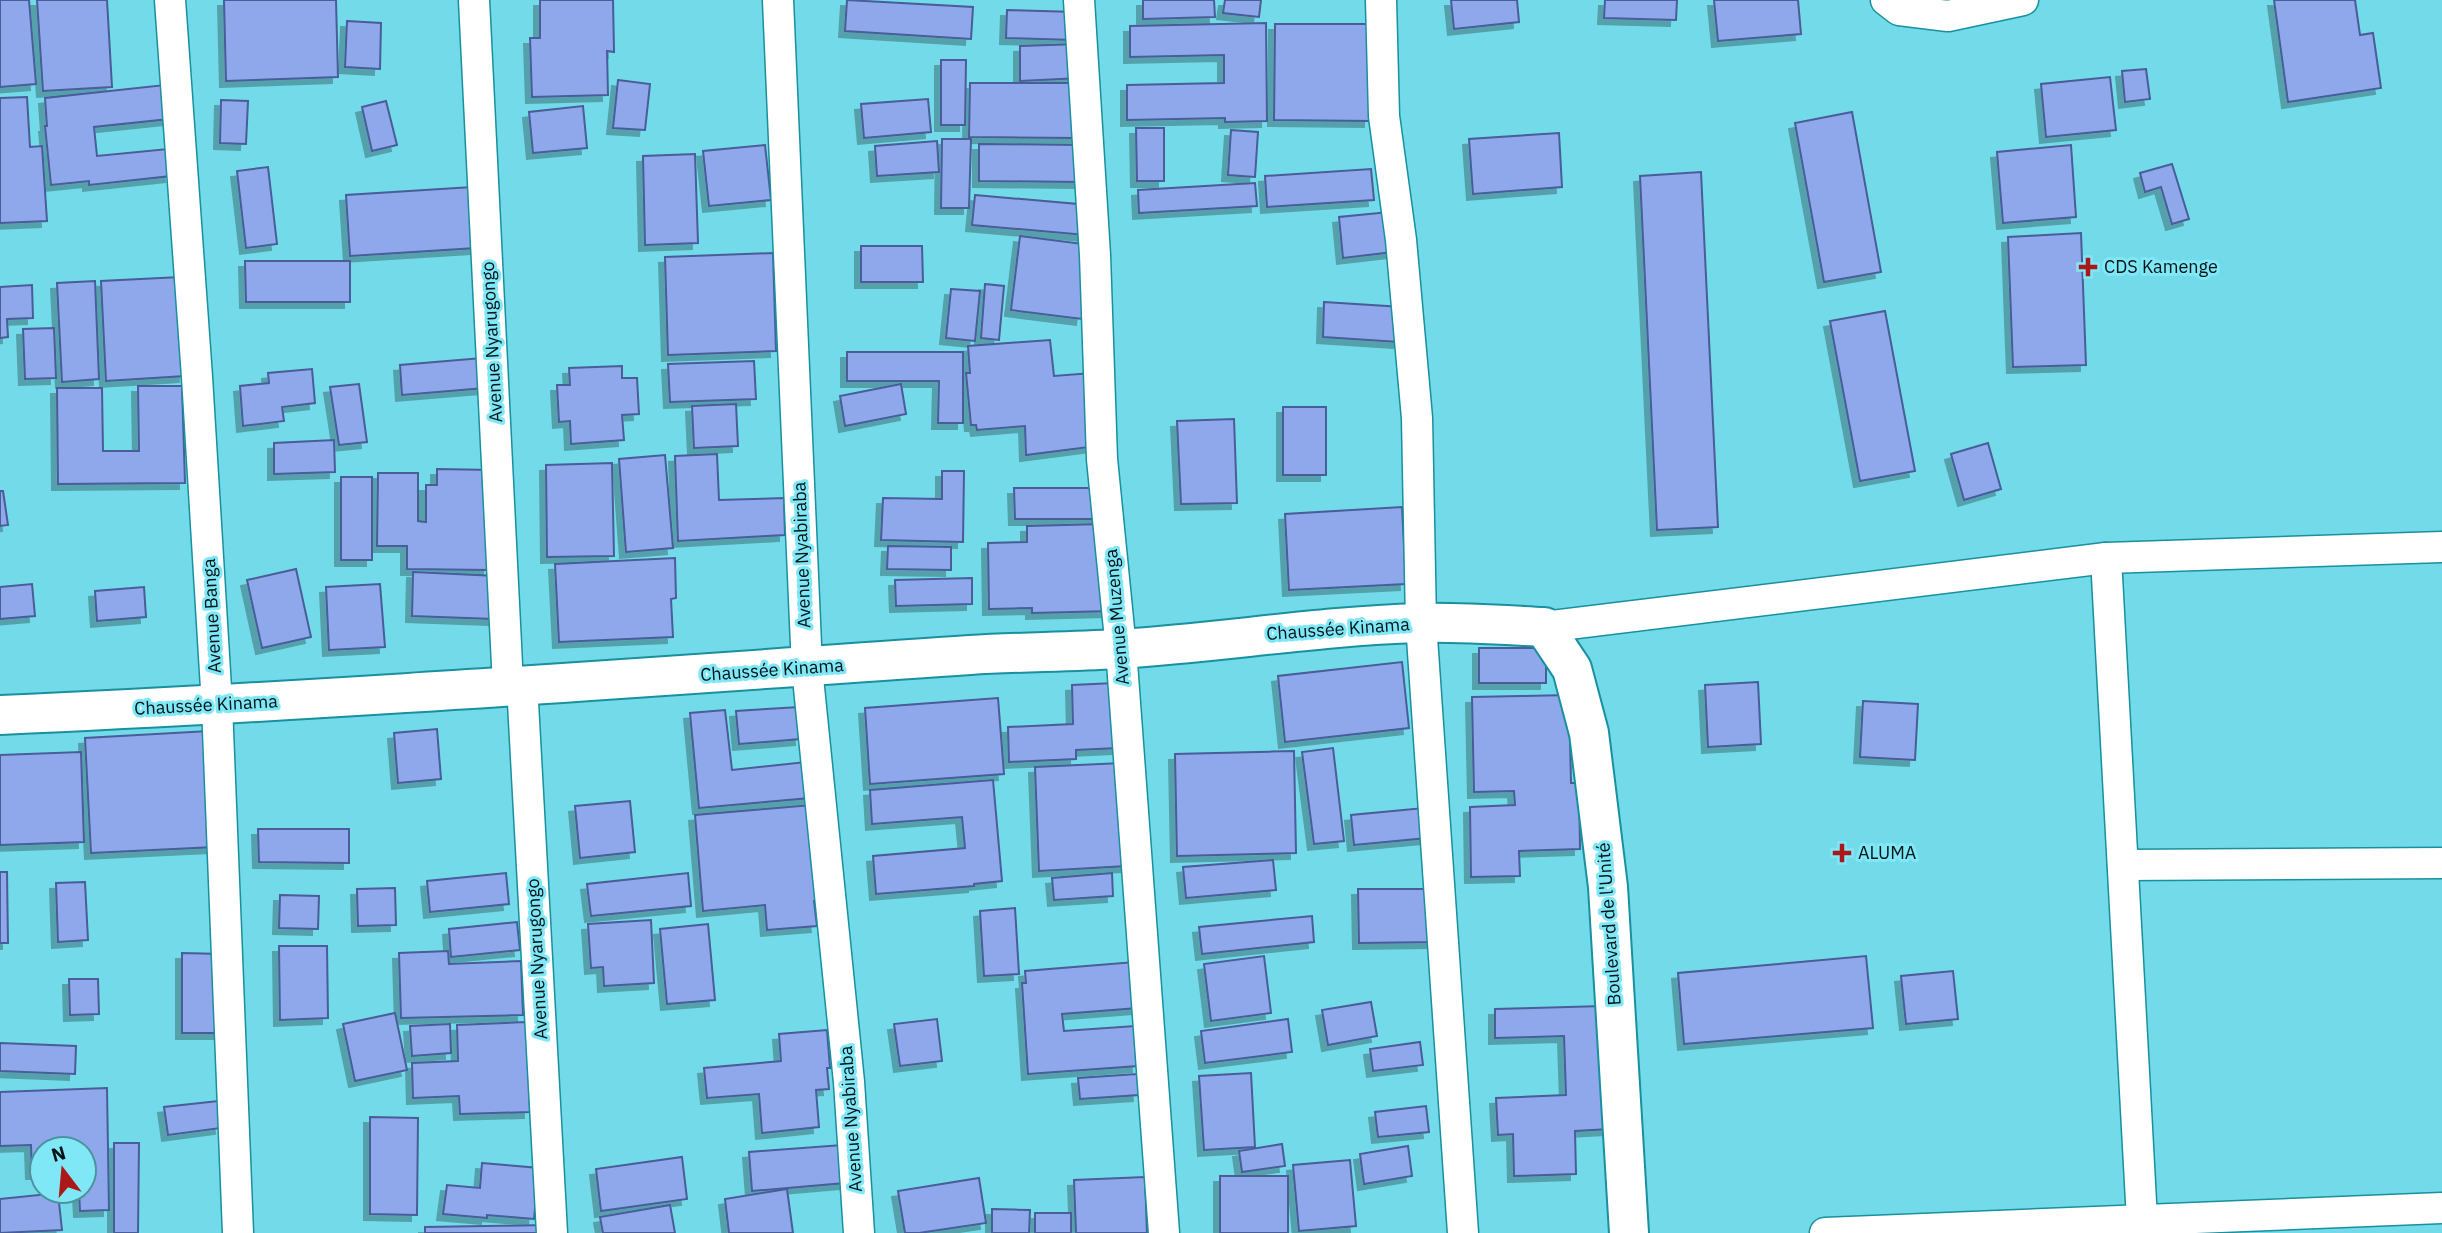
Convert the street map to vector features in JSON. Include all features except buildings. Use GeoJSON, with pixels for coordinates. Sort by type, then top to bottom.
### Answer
{"type":"FeatureCollection","features":[{"type":"Feature","properties":{"kind":"street","name":"Avenue Banga"},"geometry":{"type":"LineString","coordinates":[[170,0],[217,705],[238,1233]]}},
{"type":"Feature","properties":{"kind":"street","name":"Avenue Nyarugongo"},"geometry":{"type":"LineString","coordinates":[[474,0],[515,685],[552,1233]]}},
{"type":"Feature","properties":{"kind":"street","name":"Avenue Nyabiraba"},"geometry":{"type":"LineString","coordinates":[[778,0],[807,668],[849,1082],[859,1233]]}},
{"type":"Feature","properties":{"kind":"street","name":"Avenue Muzenga"},"geometry":{"type":"LineString","coordinates":[[1079,0],[1095,255],[1102,459],[1121,649],[1164,1233]]}},
{"type":"Feature","properties":{"kind":"street"},"geometry":{"type":"LineString","coordinates":[[1381,0],[1384,116],[1401,240],[1417,418],[1421,623],[1463,1233]]}},
{"type":"Feature","properties":{"kind":"street"},"geometry":{"type":"LineString","coordinates":[[1886,0],[1899,10],[1948,16],[2023,0]]}},
{"type":"Feature","properties":{"kind":"street"},"geometry":{"type":"LineString","coordinates":[[1544,627],[2106,558],[2442,547]]}},
{"type":"Feature","properties":{"kind":"street"},"geometry":{"type":"LineString","coordinates":[[2106,558],[2142,1220]]}},
{"type":"Feature","properties":{"kind":"street","name":"Chaussée Kinama"},"geometry":{"type":"LineString","coordinates":[[0,715],[217,705],[973,655],[1121,649],[1253,635],[1421,623],[1544,627]]}},
{"type":"Feature","properties":{"kind":"street","name":"Boulevard de l'Unité"},"geometry":{"type":"LineString","coordinates":[[1544,627],[1572,669],[1589,733],[1608,887],[1629,1233]]}},
{"type":"Feature","properties":{"kind":"street"},"geometry":{"type":"LineString","coordinates":[[2123,865],[2442,863]]}},
{"type":"Feature","properties":{"kind":"street"},"geometry":{"type":"LineString","coordinates":[[1825,1233],[2442,1208]]}},
{"type":"Feature","properties":{"kind":"place","name":"CDS Kamenge"},"geometry":{"type":"Point","coordinates":[2088,267]}},
{"type":"Feature","properties":{"kind":"place","name":"ALUMA"},"geometry":{"type":"Point","coordinates":[1842,853]}}]}
